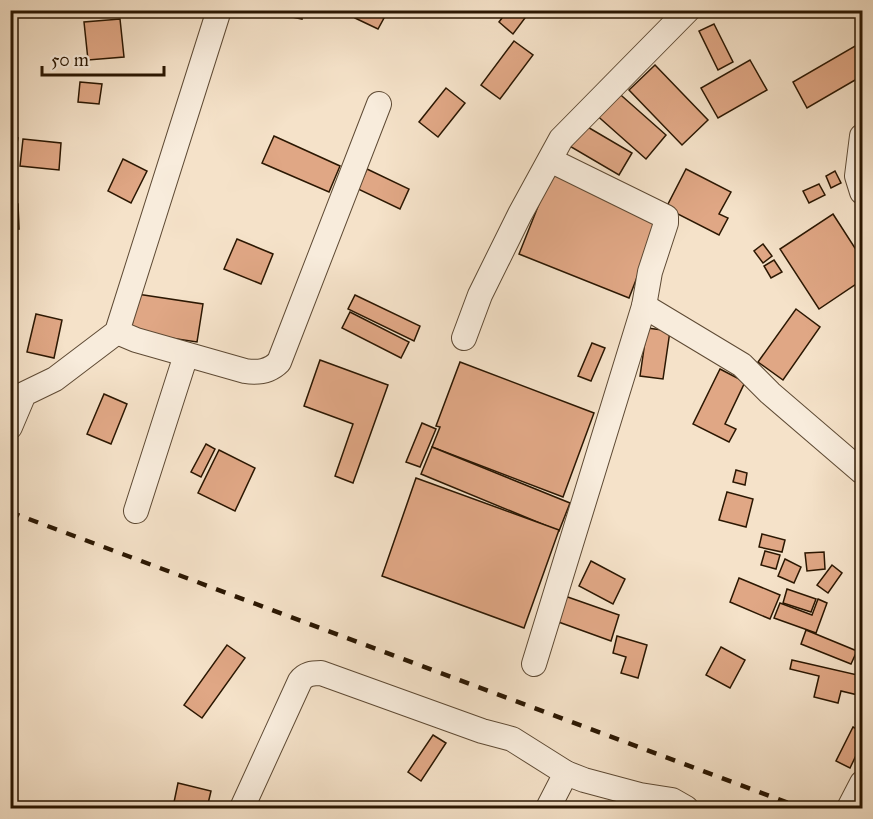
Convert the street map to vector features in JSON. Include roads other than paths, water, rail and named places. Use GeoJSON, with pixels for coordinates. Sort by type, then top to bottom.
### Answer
{"type":"FeatureCollection","features":[{"type":"Feature","properties":{"kind":"street"},"geometry":{"type":"LineString","coordinates":[[10,427],[24,394],[55,379],[117,332],[219,10]]}},
{"type":"Feature","properties":{"kind":"street"},"geometry":{"type":"LineString","coordinates":[[464,338],[480,295],[561,139],[688,10]]}},
{"type":"Feature","properties":{"kind":"street"},"geometry":{"type":"LineString","coordinates":[[117,332],[186,355],[256,373],[273,368],[279,362],[379,104]]}},
{"type":"Feature","properties":{"kind":"street"},"geometry":{"type":"LineString","coordinates":[[862,136],[857,176],[862,192]]}},
{"type":"Feature","properties":{"kind":"street"},"geometry":{"type":"LineString","coordinates":[[534,664],[644,306],[650,272],[666,223],[666,217],[550,160]]}},
{"type":"Feature","properties":{"kind":"street"},"geometry":{"type":"LineString","coordinates":[[644,306],[742,365],[770,393],[862,472]]}},
{"type":"Feature","properties":{"kind":"street"},"geometry":{"type":"LineString","coordinates":[[136,511],[186,355]]}},
{"type":"Feature","properties":{"kind":"street"},"geometry":{"type":"LineString","coordinates":[[242,808],[300,681],[312,673],[321,673],[482,731],[512,739],[566,773],[584,780],[640,795],[672,800],[686,808]]}},
{"type":"Feature","properties":{"kind":"street"},"geometry":{"type":"LineString","coordinates":[[548,808],[566,773]]}},
{"type":"Feature","properties":{"kind":"railway"},"geometry":{"type":"LineString","coordinates":[[10,512],[802,808]]}}]}
